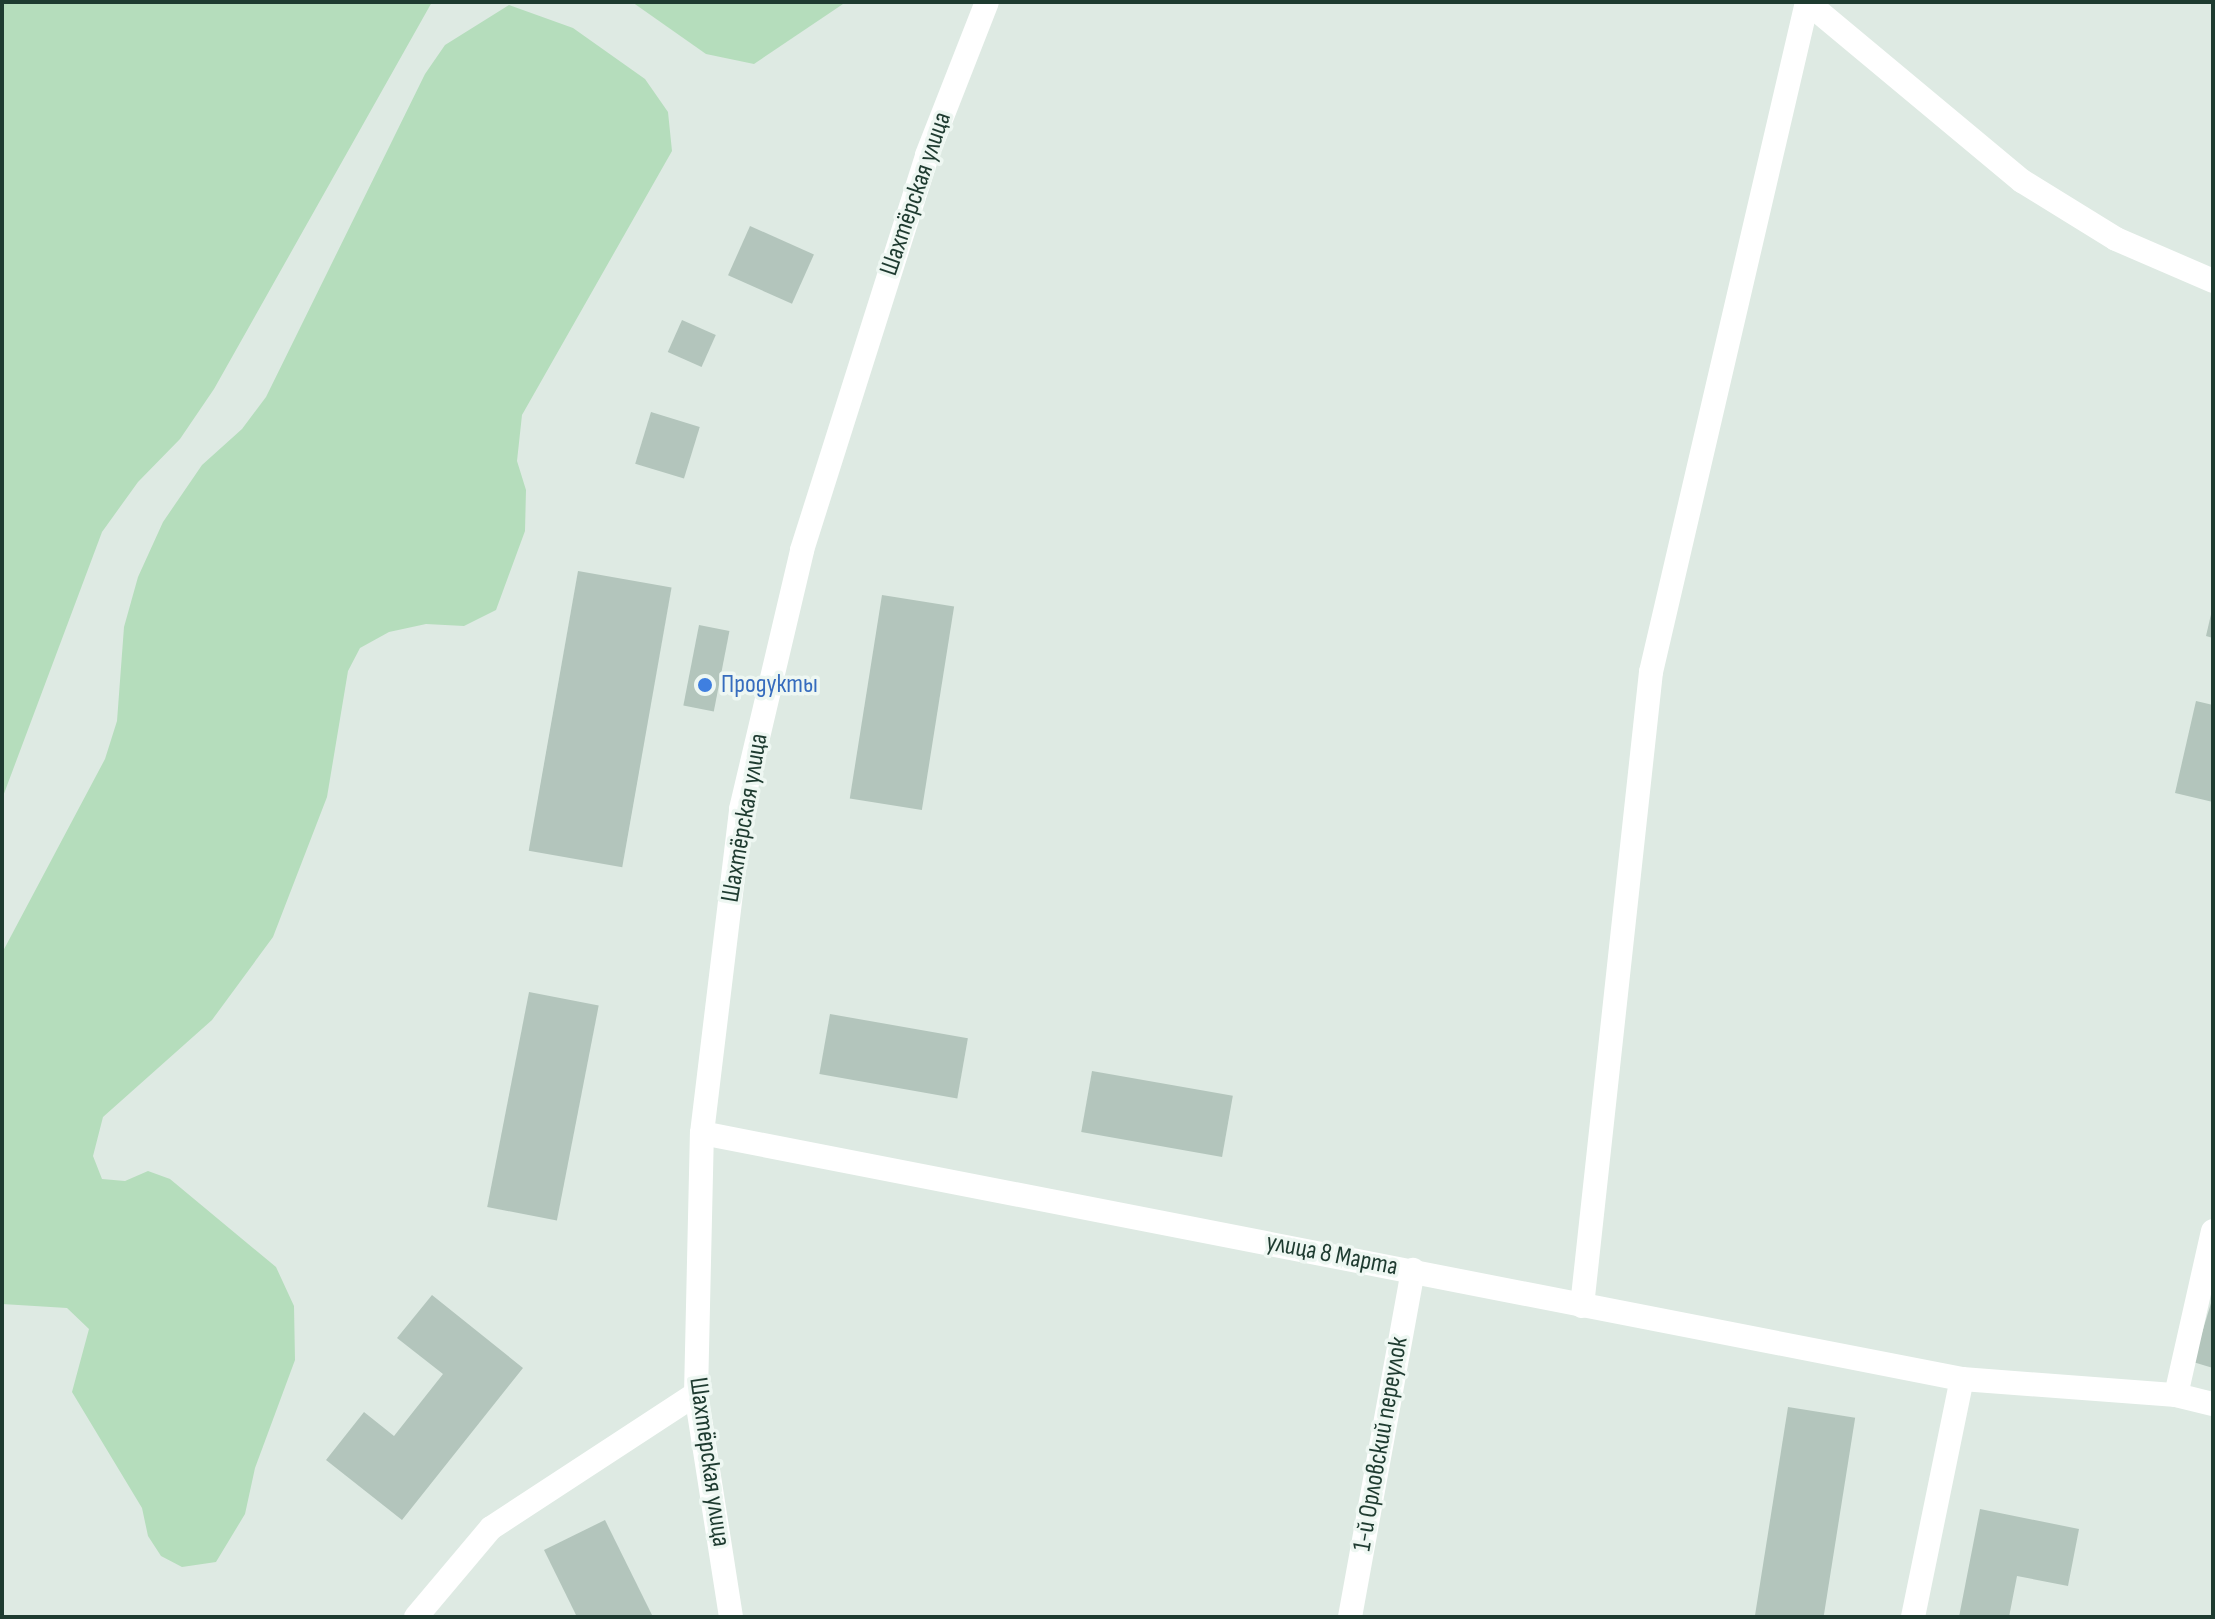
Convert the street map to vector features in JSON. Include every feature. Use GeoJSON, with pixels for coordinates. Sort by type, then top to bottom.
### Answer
{"type":"FeatureCollection","features":[{"type":"Feature","properties":{"kind":"street","name":"Шахтёрская улица"},"geometry":{"type":"LineString","coordinates":[[731,1617],[696,1394],[702,1133],[741,809],[802,550],[927,155],[987,2]]}},
{"type":"Feature","properties":{"kind":"street"},"geometry":{"type":"LineString","coordinates":[[1582,1306],[1651,672],[1807,2],[2022,181],[2116,239],[2213,281]]}},
{"type":"Feature","properties":{"kind":"street","name":"улица 8 Марта"},"geometry":{"type":"LineString","coordinates":[[702,1133],[1962,1379],[2176,1395],[2213,1404]]}},
{"type":"Feature","properties":{"kind":"street"},"geometry":{"type":"LineString","coordinates":[[2176,1395],[2213,1231]]}},
{"type":"Feature","properties":{"kind":"street","name":"1-й Орловский переулок"},"geometry":{"type":"LineString","coordinates":[[1350,1617],[1413,1270]]}},
{"type":"Feature","properties":{"kind":"street"},"geometry":{"type":"LineString","coordinates":[[1913,1617],[1962,1379]]}},
{"type":"Feature","properties":{"kind":"street"},"geometry":{"type":"LineString","coordinates":[[416,1617],[491,1528],[696,1394]]}},
{"type":"Feature","properties":{"kind":"green space"},"geometry":{"type":"Polygon","coordinates":[[[2,2],[432,2],[214,389],[180,439],[138,482],[102,532],[2,799],[2,2]]]}},
{"type":"Feature","properties":{"kind":"green space"},"geometry":{"type":"Polygon","coordinates":[[[632,2],[846,2],[754,64],[706,54],[632,2]]]}},
{"type":"Feature","properties":{"kind":"green space"},"geometry":{"type":"Polygon","coordinates":[[[509,5],[573,28],[645,79],[668,112],[672,151],[522,415],[517,461],[526,490],[525,531],[496,610],[464,626],[426,624],[389,632],[360,648],[348,671],[327,797],[273,937],[212,1020],[103,1117],[93,1156],[102,1179],[125,1181],[148,1171],[170,1179],[276,1267],[294,1306],[295,1360],[255,1468],[245,1514],[216,1562],[182,1567],[161,1556],[148,1536],[142,1508],[72,1392],[89,1329],[67,1308],[2,1304],[2,953],[105,759],[117,721],[124,627],[138,577],[163,522],[202,465],[242,429],[266,397],[425,74],[445,45],[509,5]]]}},
{"type":"Feature","properties":{"kind":"building"},"geometry":{"type":"Polygon","coordinates":[[[750,226],[814,254],[792,304],[728,275],[750,226]]]}},
{"type":"Feature","properties":{"kind":"building"},"geometry":{"type":"Polygon","coordinates":[[[682,320],[716,335],[702,367],[668,352],[682,320]]]}},
{"type":"Feature","properties":{"kind":"building"},"geometry":{"type":"Polygon","coordinates":[[[651,412],[700,427],[684,479],[635,464],[651,412]]]}},
{"type":"Feature","properties":{"kind":"building"},"geometry":{"type":"Polygon","coordinates":[[[578,571],[672,587],[622,867],[529,851],[578,571]]]}},
{"type":"Feature","properties":{"kind":"building"},"geometry":{"type":"Polygon","coordinates":[[[882,595],[954,606],[922,810],[850,798],[882,595]]]}},
{"type":"Feature","properties":{"kind":"building"},"geometry":{"type":"Polygon","coordinates":[[[2213,610],[2213,638],[2206,636],[2213,610]]]}},
{"type":"Feature","properties":{"kind":"building"},"geometry":{"type":"Polygon","coordinates":[[[699,625],[729,631],[714,711],[683,705],[699,625]]]}},
{"type":"Feature","properties":{"kind":"building"},"geometry":{"type":"Polygon","coordinates":[[[2196,701],[2213,705],[2213,802],[2175,793],[2196,701]]]}},
{"type":"Feature","properties":{"kind":"building"},"geometry":{"type":"Polygon","coordinates":[[[529,992],[599,1006],[557,1221],[487,1207],[529,992]]]}},
{"type":"Feature","properties":{"kind":"building"},"geometry":{"type":"Polygon","coordinates":[[[830,1014],[968,1038],[957,1098],[819,1074],[830,1014]]]}},
{"type":"Feature","properties":{"kind":"building"},"geometry":{"type":"Polygon","coordinates":[[[1092,1071],[1233,1096],[1222,1157],[1081,1132],[1092,1071]]]}},
{"type":"Feature","properties":{"kind":"building"},"geometry":{"type":"Polygon","coordinates":[[[432,1295],[523,1368],[402,1520],[326,1460],[364,1412],[394,1436],[443,1374],[397,1338],[432,1295]]]}},
{"type":"Feature","properties":{"kind":"building"},"geometry":{"type":"Polygon","coordinates":[[[2213,1300],[2213,1368],[2193,1362],[2213,1300]]]}},
{"type":"Feature","properties":{"kind":"building"},"geometry":{"type":"Polygon","coordinates":[[[1788,1407],[1855,1418],[1824,1617],[1755,1617],[1788,1407]]]}},
{"type":"Feature","properties":{"kind":"building"},"geometry":{"type":"Polygon","coordinates":[[[1980,1509],[2079,1529],[2068,1586],[2017,1576],[2009,1617],[1959,1617],[1980,1509]]]}},
{"type":"Feature","properties":{"kind":"building"},"geometry":{"type":"Polygon","coordinates":[[[605,1520],[653,1617],[577,1617],[544,1550],[605,1520]]]}},
{"type":"Feature","properties":{"kind":"place","name":"Продукты"},"geometry":{"type":"Point","coordinates":[705,685]}}]}
